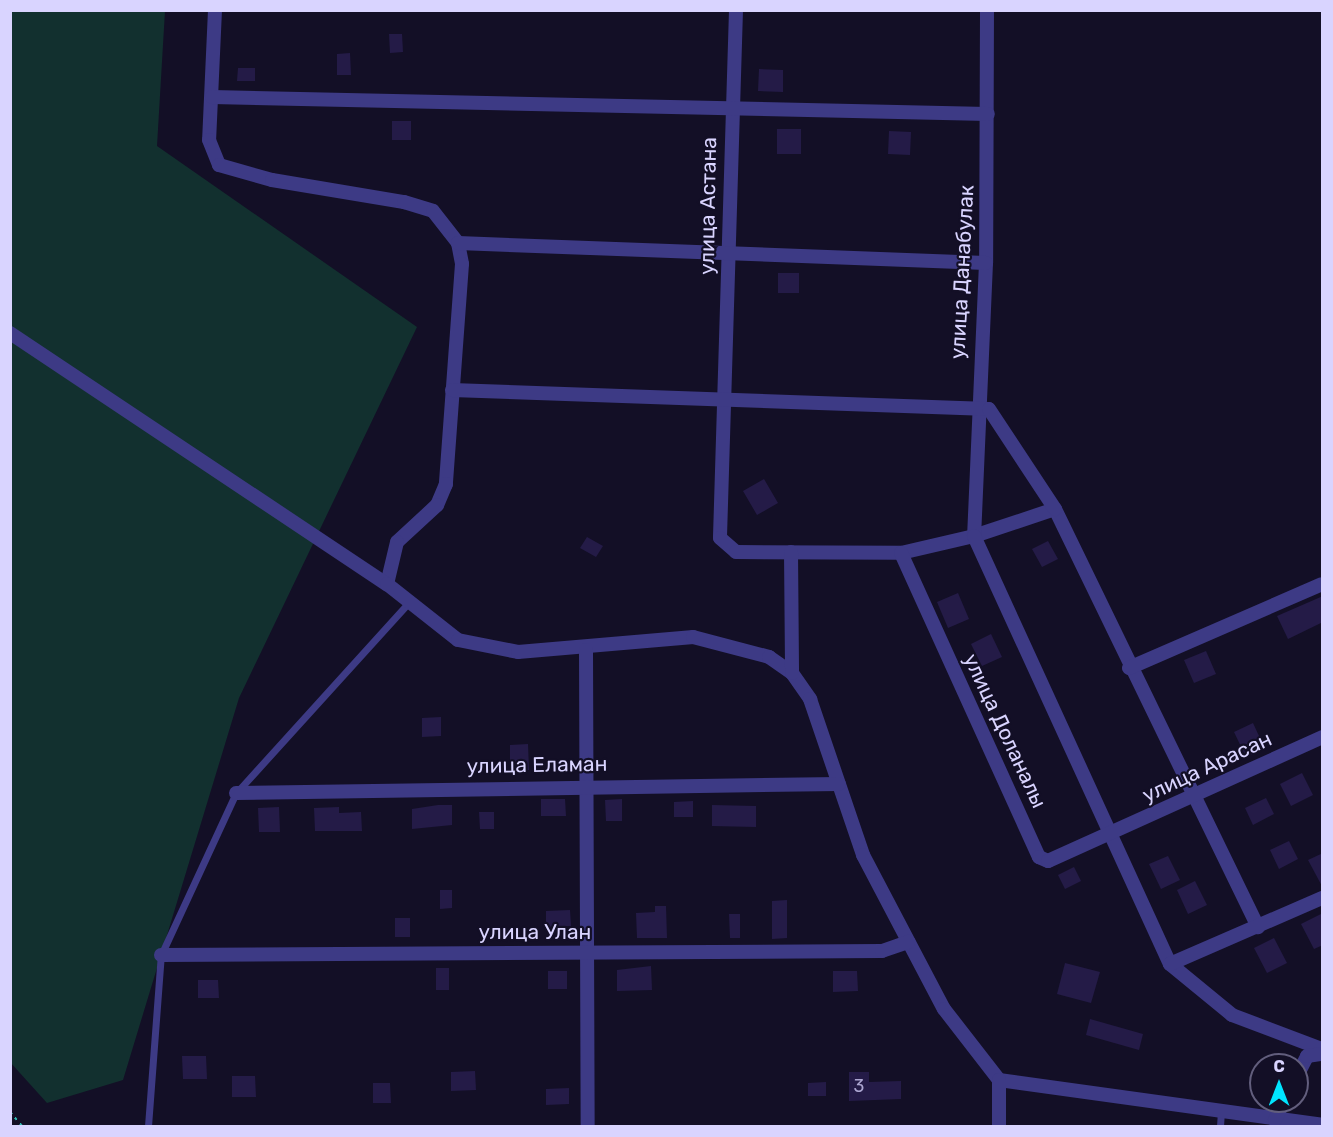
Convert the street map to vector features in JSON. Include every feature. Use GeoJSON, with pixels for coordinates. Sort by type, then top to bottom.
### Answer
{"type":"FeatureCollection","features":[{"type":"Feature","properties":{"kind":"street"},"geometry":{"type":"LineString","coordinates":[[215,10],[209,140],[219,165],[234,172],[404,202],[433,211],[458,243],[462,264],[444,495],[397,542],[387,584]]}},
{"type":"Feature","properties":{"kind":"street","name":"улица Астана"},"geometry":{"type":"LineString","coordinates":[[736,10],[720,538],[736,552],[791,552]]}},
{"type":"Feature","properties":{"kind":"street","name":"улица Данабулак"},"geometry":{"type":"LineString","coordinates":[[974,536],[976,407],[986,263],[987,10]]}},
{"type":"Feature","properties":{"kind":"street"},"geometry":{"type":"LineString","coordinates":[[212,97],[732,106],[988,114]]}},
{"type":"Feature","properties":{"kind":"street"},"geometry":{"type":"LineString","coordinates":[[458,243],[986,263]]}},
{"type":"Feature","properties":{"kind":"street"},"geometry":{"type":"LineString","coordinates":[[10,333],[387,584],[458,640],[518,652],[586,650],[693,637],[769,657],[792,673],[810,699],[863,855],[944,1009],[999,1080],[999,1126]]}},
{"type":"Feature","properties":{"kind":"street"},"geometry":{"type":"LineString","coordinates":[[452,390],[724,402],[988,409],[1004,426],[1055,509],[1129,668],[1198,795],[1258,927]]}},
{"type":"Feature","properties":{"kind":"street"},"geometry":{"type":"LineString","coordinates":[[792,673],[791,552],[901,553],[974,536],[1055,509]]}},
{"type":"Feature","properties":{"kind":"street"},"geometry":{"type":"LineString","coordinates":[[974,536],[1170,964],[1233,1015],[1323,1049]]}},
{"type":"Feature","properties":{"kind":"street","name":"улица Доланалы"},"geometry":{"type":"LineString","coordinates":[[901,553],[1040,857],[1048,861],[1109,835]]}},
{"type":"Feature","properties":{"kind":"street"},"geometry":{"type":"LineString","coordinates":[[1129,668],[1323,584]]}},
{"type":"Feature","properties":{"kind":"street"},"geometry":{"type":"LineString","coordinates":[[586,650],[588,1126]]}},
{"type":"Feature","properties":{"kind":"street","name":"улица Арасан"},"geometry":{"type":"LineString","coordinates":[[1109,835],[1323,737]]}},
{"type":"Feature","properties":{"kind":"street","name":"улица Еламан"},"geometry":{"type":"LineString","coordinates":[[236,793],[586,785],[839,784]]}},
{"type":"Feature","properties":{"kind":"street"},"geometry":{"type":"LineString","coordinates":[[1170,964],[1323,898]]}},
{"type":"Feature","properties":{"kind":"street","name":"улица Улан"},"geometry":{"type":"LineString","coordinates":[[161,956],[882,951],[908,942]]}},
{"type":"Feature","properties":{"kind":"street"},"geometry":{"type":"LineString","coordinates":[[999,1080],[1142,1096],[1221,1119],[1275,1120],[1323,1125]]}},
{"type":"Feature","properties":{"kind":"street"},"geometry":{"type":"LineString","coordinates":[[1275,1120],[1278,1113]]}},
{"type":"Feature","properties":{"kind":"lane"},"geometry":{"type":"LineString","coordinates":[[147,1126],[161,956],[236,793],[409,602]]}},
{"type":"Feature","properties":{"kind":"path"},"geometry":{"type":"LineString","coordinates":[[10,1112],[22,1126]]}},
{"type":"Feature","properties":{"kind":"green space"},"geometry":{"type":"Polygon","coordinates":[[[10,11],[165,11],[157,146],[417,327],[239,698],[123,1080],[47,1103],[10,1062],[10,11]]]}},
{"type":"Feature","properties":{"kind":"building"},"geometry":{"type":"Polygon","coordinates":[[[389,34],[402,34],[403,52],[390,53],[389,34]]]}},
{"type":"Feature","properties":{"kind":"building"},"geometry":{"type":"Polygon","coordinates":[[[350,53],[351,75],[337,75],[337,54],[350,53]]]}},
{"type":"Feature","properties":{"kind":"building"},"geometry":{"type":"Polygon","coordinates":[[[238,68],[255,68],[255,81],[237,81],[238,68]]]}},
{"type":"Feature","properties":{"kind":"building"},"geometry":{"type":"Polygon","coordinates":[[[759,69],[783,70],[783,92],[758,91],[759,69]]]}},
{"type":"Feature","properties":{"kind":"building"},"geometry":{"type":"Polygon","coordinates":[[[392,121],[411,121],[411,140],[392,140],[392,121]]]}},
{"type":"Feature","properties":{"kind":"building"},"geometry":{"type":"Polygon","coordinates":[[[777,129],[801,129],[801,154],[777,154],[777,129]]]}},
{"type":"Feature","properties":{"kind":"building"},"geometry":{"type":"Polygon","coordinates":[[[889,131],[911,132],[910,155],[888,154],[889,131]]]}},
{"type":"Feature","properties":{"kind":"building"},"geometry":{"type":"Polygon","coordinates":[[[778,273],[799,273],[799,293],[778,293],[778,273]]]}},
{"type":"Feature","properties":{"kind":"building"},"geometry":{"type":"Polygon","coordinates":[[[764,479],[778,503],[757,515],[743,491],[764,479]]]}},
{"type":"Feature","properties":{"kind":"building"},"geometry":{"type":"Polygon","coordinates":[[[587,537],[603,546],[596,557],[580,548],[587,537]]]}},
{"type":"Feature","properties":{"kind":"building"},"geometry":{"type":"Polygon","coordinates":[[[1048,541],[1058,559],[1042,567],[1032,549],[1048,541]]]}},
{"type":"Feature","properties":{"kind":"building"},"geometry":{"type":"Polygon","coordinates":[[[958,593],[969,619],[948,628],[937,602],[958,593]]]}},
{"type":"Feature","properties":{"kind":"building"},"geometry":{"type":"Polygon","coordinates":[[[1323,596],[1323,622],[1288,639],[1277,616],[1323,596]]]}},
{"type":"Feature","properties":{"kind":"building"},"geometry":{"type":"Polygon","coordinates":[[[991,634],[1002,657],[982,666],[971,644],[991,634]]]}},
{"type":"Feature","properties":{"kind":"building"},"geometry":{"type":"Polygon","coordinates":[[[1206,651],[1216,674],[1194,683],[1184,660],[1206,651]]]}},
{"type":"Feature","properties":{"kind":"building"},"geometry":{"type":"Polygon","coordinates":[[[441,717],[441,736],[422,737],[422,718],[441,717]]]}},
{"type":"Feature","properties":{"kind":"building"},"geometry":{"type":"Polygon","coordinates":[[[1253,723],[1265,749],[1246,757],[1234,732],[1253,723]]]}},
{"type":"Feature","properties":{"kind":"building"},"geometry":{"type":"Polygon","coordinates":[[[528,744],[529,770],[510,771],[510,745],[528,744]]]}},
{"type":"Feature","properties":{"kind":"building"},"geometry":{"type":"Polygon","coordinates":[[[1302,773],[1313,795],[1291,806],[1280,784],[1302,773]]]}},
{"type":"Feature","properties":{"kind":"building"},"geometry":{"type":"Polygon","coordinates":[[[1266,798],[1274,814],[1253,825],[1245,808],[1266,798]]]}},
{"type":"Feature","properties":{"kind":"building"},"geometry":{"type":"Polygon","coordinates":[[[541,799],[565,799],[566,816],[541,816],[541,799]]]}},
{"type":"Feature","properties":{"kind":"building"},"geometry":{"type":"Polygon","coordinates":[[[622,799],[622,821],[606,821],[605,800],[622,799]]]}},
{"type":"Feature","properties":{"kind":"building"},"geometry":{"type":"Polygon","coordinates":[[[693,801],[693,817],[674,817],[674,802],[693,801]]]}},
{"type":"Feature","properties":{"kind":"building"},"geometry":{"type":"Polygon","coordinates":[[[452,805],[452,825],[412,829],[412,809],[452,805]]]}},
{"type":"Feature","properties":{"kind":"building"},"geometry":{"type":"Polygon","coordinates":[[[712,805],[756,806],[756,827],[712,826],[712,805]]]}},
{"type":"Feature","properties":{"kind":"building"},"geometry":{"type":"Polygon","coordinates":[[[279,807],[280,832],[259,832],[258,808],[279,807]]]}},
{"type":"Feature","properties":{"kind":"building"},"geometry":{"type":"Polygon","coordinates":[[[339,807],[339,813],[361,812],[362,831],[315,831],[314,808],[339,807]]]}},
{"type":"Feature","properties":{"kind":"building"},"geometry":{"type":"Polygon","coordinates":[[[479,812],[494,812],[494,829],[480,829],[479,812]]]}},
{"type":"Feature","properties":{"kind":"building"},"geometry":{"type":"Polygon","coordinates":[[[1289,841],[1298,859],[1279,869],[1270,850],[1289,841]]]}},
{"type":"Feature","properties":{"kind":"building"},"geometry":{"type":"Polygon","coordinates":[[[1323,853],[1323,888],[1308,860],[1323,853]]]}},
{"type":"Feature","properties":{"kind":"building"},"geometry":{"type":"Polygon","coordinates":[[[1168,856],[1180,880],[1161,889],[1149,864],[1168,856]]]}},
{"type":"Feature","properties":{"kind":"building"},"geometry":{"type":"Polygon","coordinates":[[[1074,867],[1081,881],[1065,889],[1058,875],[1074,867]]]}},
{"type":"Feature","properties":{"kind":"building"},"geometry":{"type":"Polygon","coordinates":[[[1195,881],[1207,905],[1188,914],[1177,890],[1195,881]]]}},
{"type":"Feature","properties":{"kind":"building"},"geometry":{"type":"Polygon","coordinates":[[[440,890],[452,890],[452,908],[440,909],[440,890]]]}},
{"type":"Feature","properties":{"kind":"building"},"geometry":{"type":"Polygon","coordinates":[[[787,900],[787,938],[772,939],[772,901],[787,900]]]}},
{"type":"Feature","properties":{"kind":"building"},"geometry":{"type":"Polygon","coordinates":[[[655,906],[666,906],[667,938],[637,938],[636,913],[655,912],[655,906]]]}},
{"type":"Feature","properties":{"kind":"building"},"geometry":{"type":"Polygon","coordinates":[[[570,910],[571,926],[546,927],[546,911],[570,910]]]}},
{"type":"Feature","properties":{"kind":"building"},"geometry":{"type":"Polygon","coordinates":[[[1323,913],[1323,945],[1314,949],[1301,924],[1323,913]]]}},
{"type":"Feature","properties":{"kind":"building"},"geometry":{"type":"Polygon","coordinates":[[[729,914],[740,914],[740,938],[730,938],[729,914]]]}},
{"type":"Feature","properties":{"kind":"building"},"geometry":{"type":"Polygon","coordinates":[[[395,918],[410,918],[410,937],[395,937],[395,918]]]}},
{"type":"Feature","properties":{"kind":"building"},"geometry":{"type":"Polygon","coordinates":[[[1274,938],[1287,963],[1267,973],[1254,948],[1274,938]]]}},
{"type":"Feature","properties":{"kind":"building"},"geometry":{"type":"Polygon","coordinates":[[[1065,963],[1100,972],[1091,1003],[1057,994],[1065,963]]]}},
{"type":"Feature","properties":{"kind":"building"},"geometry":{"type":"Polygon","coordinates":[[[651,966],[652,990],[617,991],[617,970],[651,966]]]}},
{"type":"Feature","properties":{"kind":"building"},"geometry":{"type":"Polygon","coordinates":[[[436,968],[449,968],[449,990],[436,990],[436,968]]]}},
{"type":"Feature","properties":{"kind":"building"},"geometry":{"type":"Polygon","coordinates":[[[548,971],[567,971],[567,989],[548,989],[548,971]]]}},
{"type":"Feature","properties":{"kind":"building"},"geometry":{"type":"Polygon","coordinates":[[[833,971],[857,971],[858,991],[833,992],[833,971]]]}},
{"type":"Feature","properties":{"kind":"building"},"geometry":{"type":"Polygon","coordinates":[[[198,980],[218,980],[219,998],[198,998],[198,980]]]}},
{"type":"Feature","properties":{"kind":"building"},"geometry":{"type":"Polygon","coordinates":[[[1090,1019],[1143,1034],[1139,1050],[1086,1035],[1090,1019]]]}},
{"type":"Feature","properties":{"kind":"building"},"geometry":{"type":"Polygon","coordinates":[[[182,1056],[206,1056],[207,1079],[183,1079],[182,1056]]]}},
{"type":"Feature","properties":{"kind":"building"},"geometry":{"type":"Polygon","coordinates":[[[475,1071],[476,1090],[451,1091],[451,1072],[475,1071]]]}},
{"type":"Feature","properties":{"kind":"building"},"geometry":{"type":"Polygon","coordinates":[[[849,1072],[869,1072],[869,1082],[901,1081],[901,1099],[849,1101],[849,1072]]]}},
{"type":"Feature","properties":{"kind":"building"},"geometry":{"type":"Polygon","coordinates":[[[232,1076],[255,1076],[256,1097],[232,1097],[232,1076]]]}},
{"type":"Feature","properties":{"kind":"building"},"geometry":{"type":"Polygon","coordinates":[[[826,1082],[826,1096],[808,1096],[808,1083],[826,1082]]]}},
{"type":"Feature","properties":{"kind":"building"},"geometry":{"type":"Polygon","coordinates":[[[373,1083],[390,1083],[391,1103],[373,1103],[373,1083]]]}},
{"type":"Feature","properties":{"kind":"building"},"geometry":{"type":"Polygon","coordinates":[[[569,1088],[569,1104],[546,1105],[546,1089],[569,1088]]]}}]}
